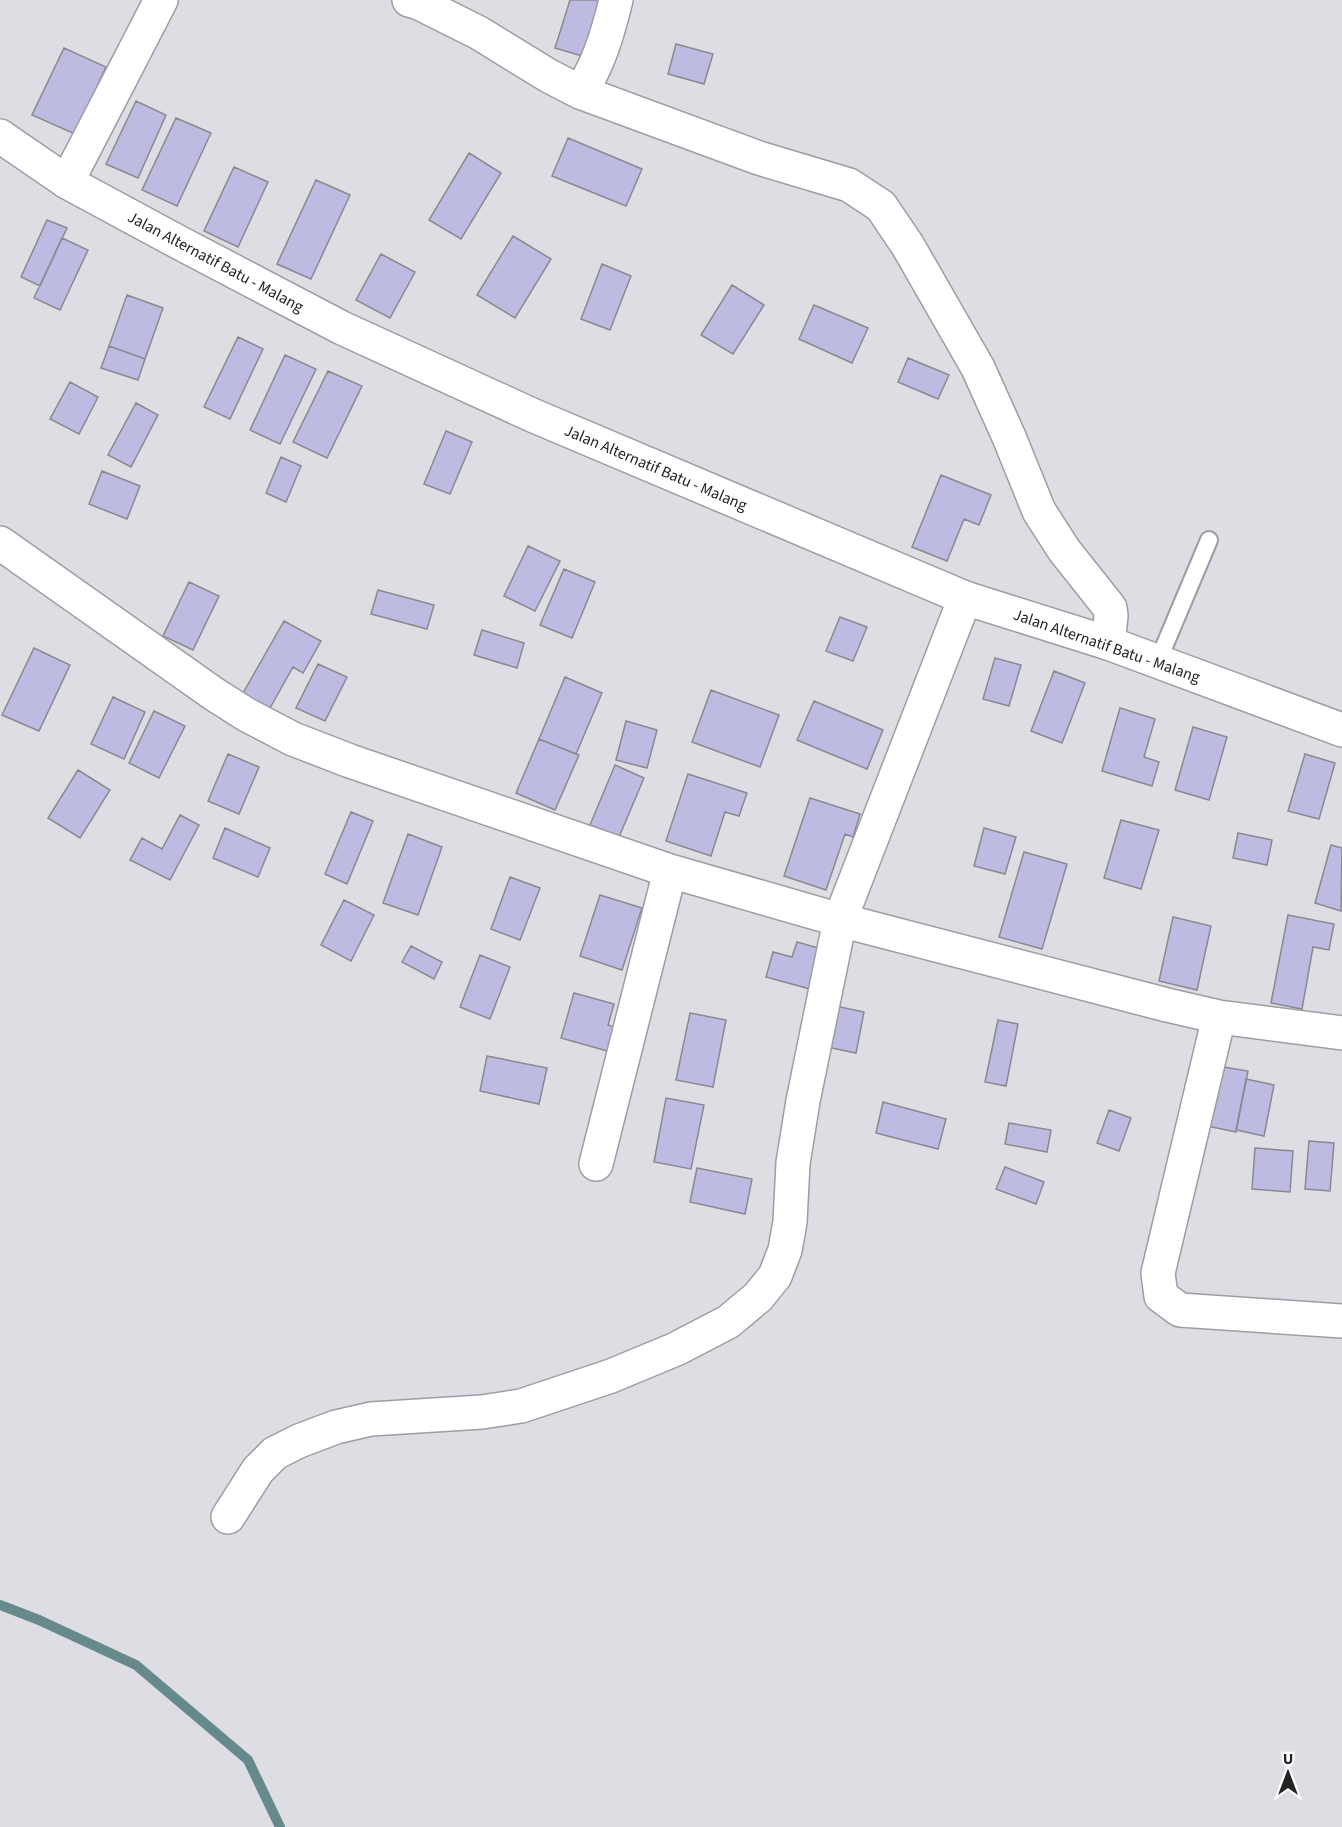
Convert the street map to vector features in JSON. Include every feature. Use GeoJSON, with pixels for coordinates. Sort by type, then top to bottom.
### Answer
{"type":"FeatureCollection","features":[{"type":"Feature","properties":{"kind":"street"},"geometry":{"type":"LineString","coordinates":[[67,182],[161,0]]}},
{"type":"Feature","properties":{"kind":"street"},"geometry":{"type":"LineString","coordinates":[[409,0],[479,33],[549,76],[585,85],[759,158],[849,185],[881,206],[908,246],[978,368],[1039,511],[1064,550],[1110,608],[1112,616],[1108,643]]}},
{"type":"Feature","properties":{"kind":"street"},"geometry":{"type":"LineString","coordinates":[[585,85],[610,24],[616,0]]}},
{"type":"Feature","properties":{"kind":"street","name":"Jalan Alternatif Batu - Malang"},"geometry":{"type":"LineString","coordinates":[[0,136],[67,182],[342,328],[532,415],[965,598],[1108,643],[1342,730]]}},
{"type":"Feature","properties":{"kind":"street"},"geometry":{"type":"LineString","coordinates":[[0,543],[247,715],[293,740],[361,765],[670,871],[840,920],[1076,983],[1219,1017],[1342,1033]]}},
{"type":"Feature","properties":{"kind":"street"},"geometry":{"type":"LineString","coordinates":[[228,1517],[258,1470],[275,1453],[299,1441],[336,1427],[371,1419],[482,1412],[521,1406],[611,1376],[676,1348],[728,1322],[758,1297],[776,1276],[785,1250],[790,1222],[793,1163],[802,1101],[840,920],[965,598]]}},
{"type":"Feature","properties":{"kind":"street"},"geometry":{"type":"LineString","coordinates":[[597,1164],[670,871]]}},
{"type":"Feature","properties":{"kind":"street"},"geometry":{"type":"LineString","coordinates":[[1219,1017],[1158,1273],[1161,1296],[1180,1310],[1342,1321]]}},
{"type":"Feature","properties":{"kind":"lane"},"geometry":{"type":"LineString","coordinates":[[1158,661],[1209,540]]}},
{"type":"Feature","properties":{"kind":"building"},"geometry":{"type":"Polygon","coordinates":[[[570,0],[605,0],[589,58],[555,48],[570,0]]]}},
{"type":"Feature","properties":{"kind":"building"},"geometry":{"type":"Polygon","coordinates":[[[676,44],[713,54],[704,84],[668,74],[676,44]]]}},
{"type":"Feature","properties":{"kind":"building"},"geometry":{"type":"Polygon","coordinates":[[[64,48],[106,67],[75,134],[32,115],[64,48]]]}},
{"type":"Feature","properties":{"kind":"building"},"geometry":{"type":"Polygon","coordinates":[[[136,101],[166,115],[138,178],[106,164],[136,101]]]}},
{"type":"Feature","properties":{"kind":"building"},"geometry":{"type":"Polygon","coordinates":[[[176,118],[211,133],[177,206],[142,190],[176,118]]]}},
{"type":"Feature","properties":{"kind":"building"},"geometry":{"type":"Polygon","coordinates":[[[568,138],[642,169],[626,206],[552,176],[568,138]]]}},
{"type":"Feature","properties":{"kind":"building"},"geometry":{"type":"Polygon","coordinates":[[[469,153],[501,173],[461,239],[429,220],[469,153]]]}},
{"type":"Feature","properties":{"kind":"building"},"geometry":{"type":"Polygon","coordinates":[[[234,167],[268,182],[238,247],[204,231],[234,167]]]}},
{"type":"Feature","properties":{"kind":"building"},"geometry":{"type":"Polygon","coordinates":[[[316,180],[350,195],[311,279],[277,264],[316,180]]]}},
{"type":"Feature","properties":{"kind":"building"},"geometry":{"type":"Polygon","coordinates":[[[47,220],[67,228],[40,286],[21,277],[47,220]]]}},
{"type":"Feature","properties":{"kind":"building"},"geometry":{"type":"Polygon","coordinates":[[[513,236],[551,259],[515,318],[477,295],[513,236]]]}},
{"type":"Feature","properties":{"kind":"building"},"geometry":{"type":"Polygon","coordinates":[[[62,238],[88,250],[60,310],[34,298],[62,238]]]}},
{"type":"Feature","properties":{"kind":"building"},"geometry":{"type":"Polygon","coordinates":[[[381,254],[415,272],[390,318],[356,300],[381,254]]]}},
{"type":"Feature","properties":{"kind":"building"},"geometry":{"type":"Polygon","coordinates":[[[602,264],[631,276],[610,330],[581,319],[602,264]]]}},
{"type":"Feature","properties":{"kind":"building"},"geometry":{"type":"Polygon","coordinates":[[[732,285],[764,305],[733,354],[701,335],[732,285]]]}},
{"type":"Feature","properties":{"kind":"building"},"geometry":{"type":"Polygon","coordinates":[[[127,295],[163,308],[145,359],[109,346],[127,295]]]}},
{"type":"Feature","properties":{"kind":"building"},"geometry":{"type":"Polygon","coordinates":[[[814,305],[868,328],[852,363],[799,339],[814,305]]]}},
{"type":"Feature","properties":{"kind":"building"},"geometry":{"type":"Polygon","coordinates":[[[238,337],[263,349],[230,419],[204,407],[238,337]]]}},
{"type":"Feature","properties":{"kind":"building"},"geometry":{"type":"Polygon","coordinates":[[[109,346],[145,359],[138,380],[101,368],[109,346]]]}},
{"type":"Feature","properties":{"kind":"building"},"geometry":{"type":"Polygon","coordinates":[[[285,355],[316,369],[280,444],[250,430],[285,355]]]}},
{"type":"Feature","properties":{"kind":"building"},"geometry":{"type":"Polygon","coordinates":[[[908,358],[949,375],[938,399],[898,382],[908,358]]]}},
{"type":"Feature","properties":{"kind":"building"},"geometry":{"type":"Polygon","coordinates":[[[328,371],[362,386],[327,458],[293,442],[328,371]]]}},
{"type":"Feature","properties":{"kind":"building"},"geometry":{"type":"Polygon","coordinates":[[[70,382],[98,397],[79,434],[50,419],[70,382]]]}},
{"type":"Feature","properties":{"kind":"building"},"geometry":{"type":"Polygon","coordinates":[[[136,403],[158,415],[131,467],[108,455],[136,403]]]}},
{"type":"Feature","properties":{"kind":"building"},"geometry":{"type":"Polygon","coordinates":[[[446,431],[472,442],[450,494],[424,484],[446,431]]]}},
{"type":"Feature","properties":{"kind":"building"},"geometry":{"type":"Polygon","coordinates":[[[281,457],[301,466],[286,502],[266,493],[281,457]]]}},
{"type":"Feature","properties":{"kind":"building"},"geometry":{"type":"Polygon","coordinates":[[[102,471],[140,486],[127,519],[89,504],[102,471]]]}},
{"type":"Feature","properties":{"kind":"building"},"geometry":{"type":"Polygon","coordinates":[[[941,475],[991,495],[979,525],[964,519],[947,561],[912,547],[941,475]]]}},
{"type":"Feature","properties":{"kind":"building"},"geometry":{"type":"Polygon","coordinates":[[[528,546],[560,561],[535,611],[504,596],[528,546]]]}},
{"type":"Feature","properties":{"kind":"building"},"geometry":{"type":"Polygon","coordinates":[[[564,569],[595,582],[572,638],[540,625],[564,569]]]}},
{"type":"Feature","properties":{"kind":"building"},"geometry":{"type":"Polygon","coordinates":[[[189,582],[219,596],[193,650],[163,636],[189,582]]]}},
{"type":"Feature","properties":{"kind":"building"},"geometry":{"type":"Polygon","coordinates":[[[378,590],[434,605],[427,629],[371,614],[378,590]]]}},
{"type":"Feature","properties":{"kind":"building"},"geometry":{"type":"Polygon","coordinates":[[[840,617],[867,627],[853,661],[826,651],[840,617]]]}},
{"type":"Feature","properties":{"kind":"building"},"geometry":{"type":"Polygon","coordinates":[[[284,621],[321,641],[303,673],[293,667],[265,717],[238,702],[284,621]]]}},
{"type":"Feature","properties":{"kind":"building"},"geometry":{"type":"Polygon","coordinates":[[[482,630],[524,643],[517,668],[474,655],[482,630]]]}},
{"type":"Feature","properties":{"kind":"building"},"geometry":{"type":"Polygon","coordinates":[[[34,648],[70,665],[39,731],[2,715],[34,648]]]}},
{"type":"Feature","properties":{"kind":"building"},"geometry":{"type":"Polygon","coordinates":[[[995,658],[1021,665],[1009,706],[983,699],[995,658]]]}},
{"type":"Feature","properties":{"kind":"building"},"geometry":{"type":"Polygon","coordinates":[[[318,664],[347,677],[325,721],[296,708],[318,664]]]}},
{"type":"Feature","properties":{"kind":"building"},"geometry":{"type":"Polygon","coordinates":[[[1054,671],[1085,683],[1062,743],[1031,731],[1054,671]]]}},
{"type":"Feature","properties":{"kind":"building"},"geometry":{"type":"Polygon","coordinates":[[[565,677],[602,693],[576,754],[539,739],[565,677]]]}},
{"type":"Feature","properties":{"kind":"building"},"geometry":{"type":"Polygon","coordinates":[[[711,690],[779,715],[760,767],[692,742],[711,690]]]}},
{"type":"Feature","properties":{"kind":"building"},"geometry":{"type":"Polygon","coordinates":[[[113,697],[145,712],[124,759],[91,744],[113,697]]]}},
{"type":"Feature","properties":{"kind":"building"},"geometry":{"type":"Polygon","coordinates":[[[814,701],[883,730],[867,769],[797,740],[814,701]]]}},
{"type":"Feature","properties":{"kind":"building"},"geometry":{"type":"Polygon","coordinates":[[[1120,708],[1155,719],[1144,757],[1159,762],[1152,786],[1102,771],[1120,708]]]}},
{"type":"Feature","properties":{"kind":"building"},"geometry":{"type":"Polygon","coordinates":[[[154,711],[185,726],[159,778],[129,763],[154,711]]]}},
{"type":"Feature","properties":{"kind":"building"},"geometry":{"type":"Polygon","coordinates":[[[626,721],[657,730],[647,768],[616,760],[626,721]]]}},
{"type":"Feature","properties":{"kind":"building"},"geometry":{"type":"Polygon","coordinates":[[[1193,727],[1227,737],[1209,800],[1175,790],[1193,727]]]}},
{"type":"Feature","properties":{"kind":"building"},"geometry":{"type":"Polygon","coordinates":[[[539,739],[579,755],[555,810],[516,793],[539,739]]]}},
{"type":"Feature","properties":{"kind":"building"},"geometry":{"type":"Polygon","coordinates":[[[228,754],[259,767],[239,814],[208,801],[228,754]]]}},
{"type":"Feature","properties":{"kind":"building"},"geometry":{"type":"Polygon","coordinates":[[[1305,754],[1335,763],[1319,819],[1288,811],[1305,754]]]}},
{"type":"Feature","properties":{"kind":"building"},"geometry":{"type":"Polygon","coordinates":[[[615,765],[644,778],[619,837],[590,825],[615,765]]]}},
{"type":"Feature","properties":{"kind":"building"},"geometry":{"type":"Polygon","coordinates":[[[78,770],[110,790],[80,838],[48,818],[78,770]]]}},
{"type":"Feature","properties":{"kind":"building"},"geometry":{"type":"Polygon","coordinates":[[[688,774],[747,793],[739,816],[725,812],[711,856],[666,841],[688,774]]]}},
{"type":"Feature","properties":{"kind":"building"},"geometry":{"type":"Polygon","coordinates":[[[810,798],[860,814],[853,837],[845,834],[826,890],[784,876],[810,798]]]}},
{"type":"Feature","properties":{"kind":"building"},"geometry":{"type":"Polygon","coordinates":[[[351,812],[373,821],[347,884],[325,874],[351,812]]]}},
{"type":"Feature","properties":{"kind":"building"},"geometry":{"type":"Polygon","coordinates":[[[180,815],[199,825],[170,880],[130,860],[142,838],[162,849],[180,815]]]}},
{"type":"Feature","properties":{"kind":"building"},"geometry":{"type":"Polygon","coordinates":[[[1121,820],[1159,830],[1141,889],[1104,878],[1121,820]]]}},
{"type":"Feature","properties":{"kind":"building"},"geometry":{"type":"Polygon","coordinates":[[[225,828],[270,848],[258,877],[213,858],[225,828]]]}},
{"type":"Feature","properties":{"kind":"building"},"geometry":{"type":"Polygon","coordinates":[[[984,828],[1016,837],[1005,874],[974,866],[984,828]]]}},
{"type":"Feature","properties":{"kind":"building"},"geometry":{"type":"Polygon","coordinates":[[[1238,833],[1272,840],[1267,865],[1233,858],[1238,833]]]}},
{"type":"Feature","properties":{"kind":"building"},"geometry":{"type":"Polygon","coordinates":[[[408,834],[442,847],[418,915],[383,903],[408,834]]]}},
{"type":"Feature","properties":{"kind":"building"},"geometry":{"type":"Polygon","coordinates":[[[1331,845],[1342,848],[1341,911],[1315,903],[1331,845]]]}},
{"type":"Feature","properties":{"kind":"building"},"geometry":{"type":"Polygon","coordinates":[[[1024,852],[1067,864],[1042,949],[999,937],[1024,852]]]}},
{"type":"Feature","properties":{"kind":"building"},"geometry":{"type":"Polygon","coordinates":[[[510,877],[540,888],[520,940],[491,929],[510,877]]]}},
{"type":"Feature","properties":{"kind":"building"},"geometry":{"type":"Polygon","coordinates":[[[600,895],[642,908],[622,970],[580,956],[600,895]]]}},
{"type":"Feature","properties":{"kind":"building"},"geometry":{"type":"Polygon","coordinates":[[[344,900],[374,915],[351,961],[321,945],[344,900]]]}},
{"type":"Feature","properties":{"kind":"building"},"geometry":{"type":"Polygon","coordinates":[[[1288,915],[1334,924],[1329,950],[1313,947],[1302,1009],[1271,1003],[1288,915]]]}},
{"type":"Feature","properties":{"kind":"building"},"geometry":{"type":"Polygon","coordinates":[[[1173,917],[1211,926],[1197,990],[1159,981],[1173,917]]]}},
{"type":"Feature","properties":{"kind":"building"},"geometry":{"type":"Polygon","coordinates":[[[797,942],[822,949],[810,989],[766,977],[773,952],[792,957],[797,942]]]}},
{"type":"Feature","properties":{"kind":"building"},"geometry":{"type":"Polygon","coordinates":[[[411,946],[442,962],[434,979],[402,962],[411,946]]]}},
{"type":"Feature","properties":{"kind":"building"},"geometry":{"type":"Polygon","coordinates":[[[480,955],[510,967],[490,1019],[460,1007],[480,955]]]}},
{"type":"Feature","properties":{"kind":"building"},"geometry":{"type":"Polygon","coordinates":[[[574,993],[614,1004],[608,1025],[618,1028],[611,1052],[561,1038],[574,993]]]}},
{"type":"Feature","properties":{"kind":"building"},"geometry":{"type":"Polygon","coordinates":[[[831,1005],[864,1012],[856,1053],[822,1046],[831,1005]]]}},
{"type":"Feature","properties":{"kind":"building"},"geometry":{"type":"Polygon","coordinates":[[[690,1013],[726,1020],[713,1087],[676,1080],[690,1013]]]}},
{"type":"Feature","properties":{"kind":"building"},"geometry":{"type":"Polygon","coordinates":[[[998,1020],[1018,1024],[1006,1086],[985,1082],[998,1020]]]}},
{"type":"Feature","properties":{"kind":"building"},"geometry":{"type":"Polygon","coordinates":[[[487,1056],[547,1068],[539,1104],[480,1091],[487,1056]]]}},
{"type":"Feature","properties":{"kind":"building"},"geometry":{"type":"Polygon","coordinates":[[[1218,1066],[1248,1071],[1236,1132],[1207,1126],[1218,1066]]]}},
{"type":"Feature","properties":{"kind":"building"},"geometry":{"type":"Polygon","coordinates":[[[1246,1079],[1274,1085],[1264,1136],[1236,1130],[1246,1079]]]}},
{"type":"Feature","properties":{"kind":"building"},"geometry":{"type":"Polygon","coordinates":[[[666,1098],[704,1105],[691,1169],[654,1162],[666,1098]]]}},
{"type":"Feature","properties":{"kind":"building"},"geometry":{"type":"Polygon","coordinates":[[[883,1102],[946,1119],[938,1149],[876,1133],[883,1102]]]}},
{"type":"Feature","properties":{"kind":"building"},"geometry":{"type":"Polygon","coordinates":[[[1109,1110],[1131,1118],[1119,1151],[1097,1143],[1109,1110]]]}},
{"type":"Feature","properties":{"kind":"building"},"geometry":{"type":"Polygon","coordinates":[[[1009,1123],[1051,1130],[1047,1152],[1005,1144],[1009,1123]]]}},
{"type":"Feature","properties":{"kind":"building"},"geometry":{"type":"Polygon","coordinates":[[[1309,1141],[1334,1143],[1330,1191],[1305,1189],[1309,1141]]]}},
{"type":"Feature","properties":{"kind":"building"},"geometry":{"type":"Polygon","coordinates":[[[1255,1148],[1293,1151],[1290,1192],[1252,1189],[1255,1148]]]}},
{"type":"Feature","properties":{"kind":"building"},"geometry":{"type":"Polygon","coordinates":[[[1005,1167],[1044,1182],[1036,1204],[996,1189],[1005,1167]]]}},
{"type":"Feature","properties":{"kind":"building"},"geometry":{"type":"Polygon","coordinates":[[[697,1168],[752,1179],[745,1214],[690,1202],[697,1168]]]}},
{"type":"Feature","properties":{"kind":"waterway"},"geometry":{"type":"LineString","coordinates":[[0,1605],[39,1620],[136,1665],[248,1760],[280,1827]]}}]}
